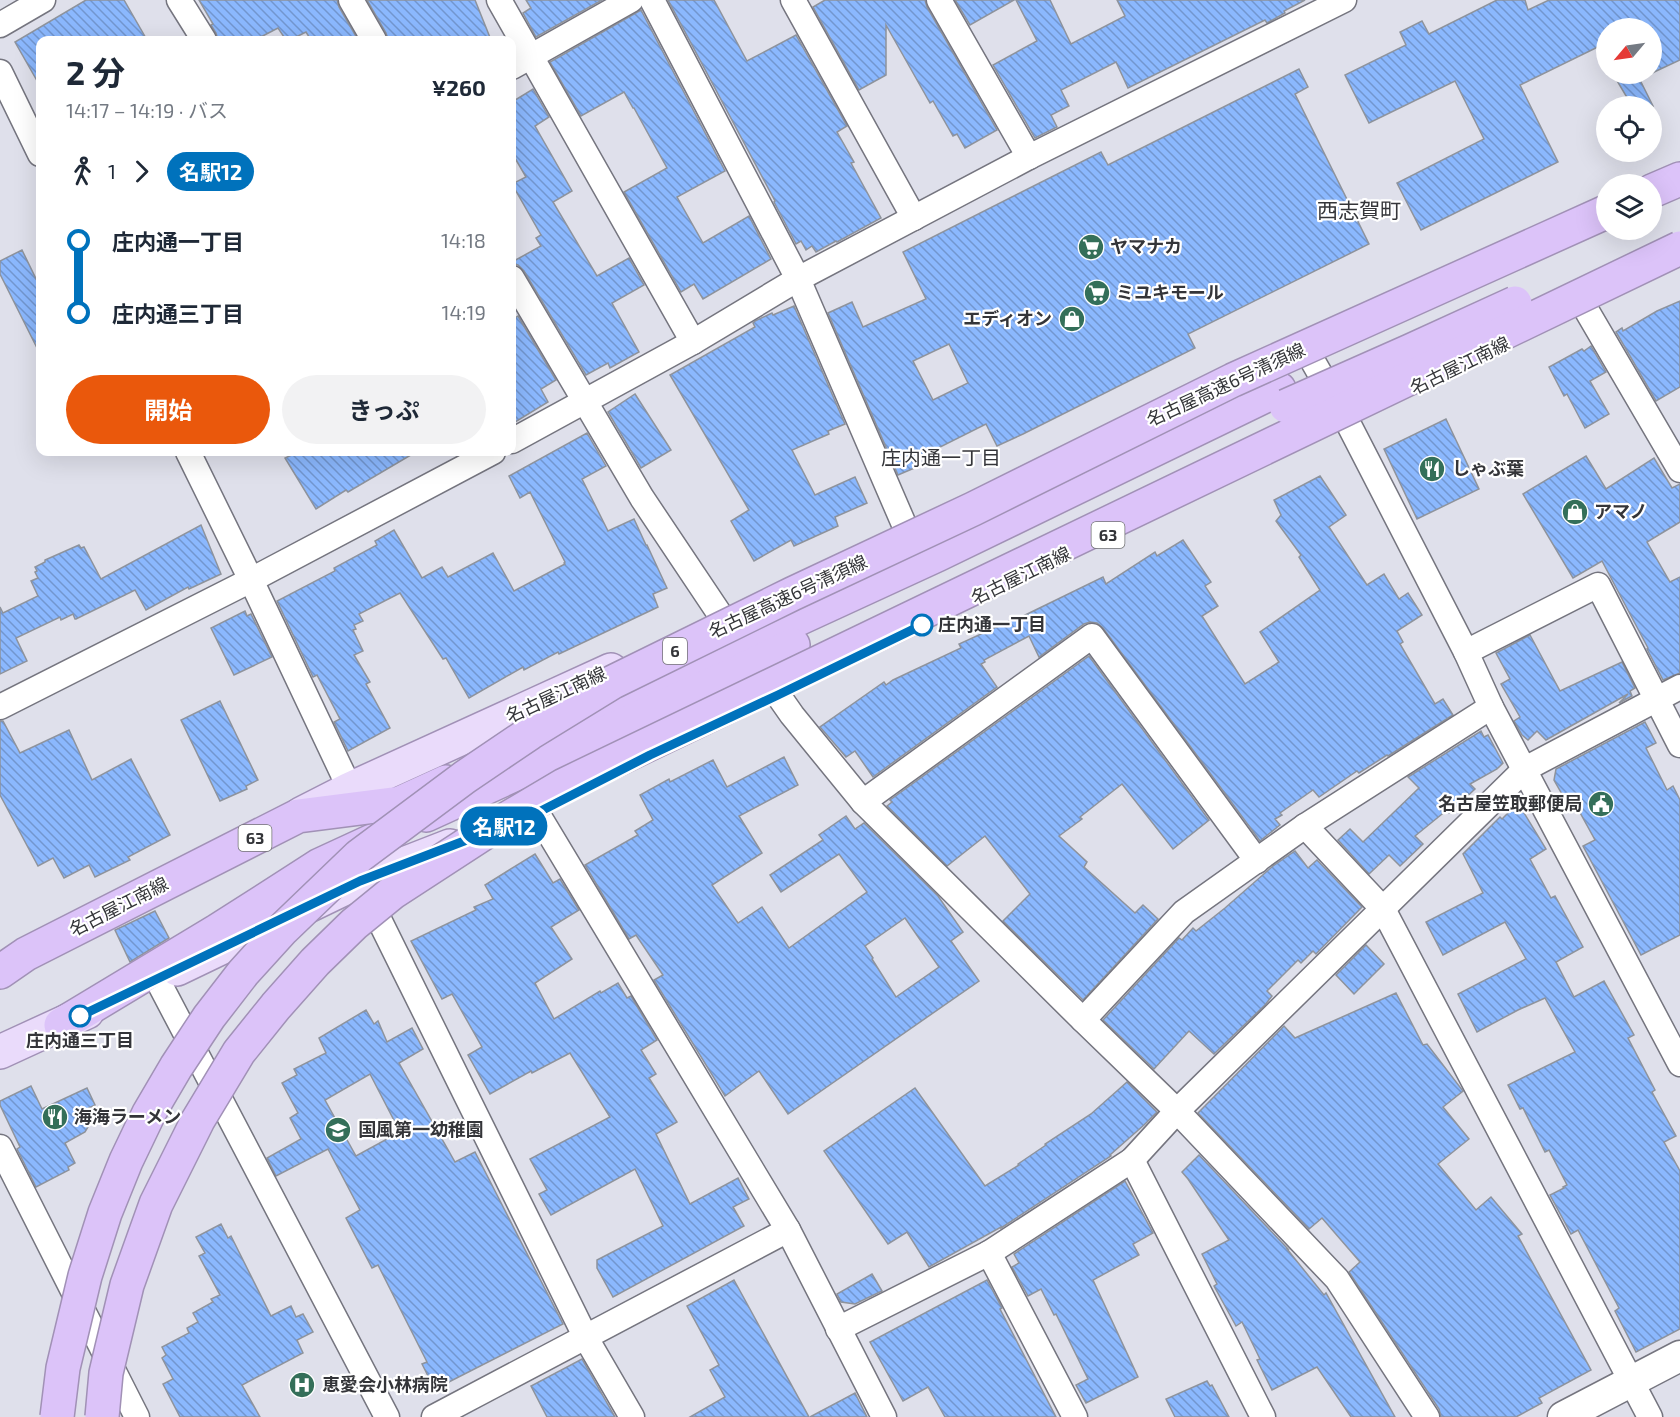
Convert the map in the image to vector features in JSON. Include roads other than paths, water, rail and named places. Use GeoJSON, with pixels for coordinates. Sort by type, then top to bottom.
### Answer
{"type":"FeatureCollection","features":[{"type":"Feature","properties":{"kind":"highway"},"geometry":{"type":"LineString","coordinates":[[1662,187],[1680,179]]}},
{"type":"Feature","properties":{"kind":"highway"},"geometry":{"type":"LineString","coordinates":[[1662,209],[1680,201]]}},
{"type":"Feature","properties":{"kind":"highway","name":"名古屋高速6号清須線"},"geometry":{"type":"LineString","coordinates":[[57,1417],[63,1368],[85,1276],[105,1213],[149,1113],[209,1017],[243,973],[283,929],[358,856],[465,777],[530,733],[613,682],[952,519],[1233,380],[1596,217]]}},
{"type":"Feature","properties":{"kind":"highway"},"geometry":{"type":"LineString","coordinates":[[0,970],[26,954],[298,816],[399,803],[579,731],[734,674],[835,624],[961,567],[1286,406],[1680,226]]}},
{"type":"Feature","properties":{"kind":"highway"},"geometry":{"type":"LineString","coordinates":[[61,1025],[217,931],[320,865],[579,731],[1463,297],[1596,239]]}},
{"type":"Feature","properties":{"kind":"highway"},"geometry":{"type":"LineString","coordinates":[[102,1417],[106,1373],[126,1285],[156,1204],[198,1120],[239,1052],[276,1006],[315,962],[354,924],[392,893],[498,824],[564,785],[1680,248]]}},
{"type":"Feature","properties":{"kind":"main road"},"geometry":{"type":"LineString","coordinates":[[1662,179],[1680,171]]}},
{"type":"Feature","properties":{"kind":"main road","name":"名古屋江南線"},"geometry":{"type":"LineString","coordinates":[[0,970],[350,789],[909,536],[1307,351],[1596,209]]}},
{"type":"Feature","properties":{"kind":"main road","name":"名古屋江南線"},"geometry":{"type":"LineString","coordinates":[[0,1052],[360,881],[537,813],[650,755],[1347,421],[1680,258]]}},
{"type":"Feature","properties":{"kind":"street"},"geometry":{"type":"LineString","coordinates":[[0,25],[43,0]]}},
{"type":"Feature","properties":{"kind":"street"},"geometry":{"type":"LineString","coordinates":[[179,0],[202,36]]}},
{"type":"Feature","properties":{"kind":"street"},"geometry":{"type":"LineString","coordinates":[[351,0],[372,36]]}},
{"type":"Feature","properties":{"kind":"street"},"geometry":{"type":"LineString","coordinates":[[499,0],[512,36]]}},
{"type":"Feature","properties":{"kind":"street"},"geometry":{"type":"LineString","coordinates":[[631,0],[521,61],[693,342]]}},
{"type":"Feature","properties":{"kind":"street"},"geometry":{"type":"LineString","coordinates":[[652,0],[798,279],[909,536]]}},
{"type":"Feature","properties":{"kind":"street"},"geometry":{"type":"LineString","coordinates":[[792,0],[914,218]]}},
{"type":"Feature","properties":{"kind":"street"},"geometry":{"type":"LineString","coordinates":[[939,0],[1029,157]]}},
{"type":"Feature","properties":{"kind":"street"},"geometry":{"type":"LineString","coordinates":[[516,439],[693,342],[798,279],[1029,157],[1344,0]]}},
{"type":"Feature","properties":{"kind":"street"},"geometry":{"type":"LineString","coordinates":[[0,72],[36,146]]}},
{"type":"Feature","properties":{"kind":"street"},"geometry":{"type":"LineString","coordinates":[[516,285],[642,498],[723,619]]}},
{"type":"Feature","properties":{"kind":"street"},"geometry":{"type":"LineString","coordinates":[[1584,306],[1680,470]]}},
{"type":"Feature","properties":{"kind":"street"},"geometry":{"type":"LineString","coordinates":[[1307,351],[1347,421],[1466,652],[1491,707],[1680,1064]]}},
{"type":"Feature","properties":{"kind":"street"},"geometry":{"type":"LineString","coordinates":[[190,456],[350,789]]}},
{"type":"Feature","properties":{"kind":"street"},"geometry":{"type":"LineString","coordinates":[[0,707],[251,580],[467,457]]}},
{"type":"Feature","properties":{"kind":"street"},"geometry":{"type":"LineString","coordinates":[[1466,652],[1598,585],[1680,745]]}},
{"type":"Feature","properties":{"kind":"street"},"geometry":{"type":"LineString","coordinates":[[863,802],[1092,636],[1257,861]]}},
{"type":"Feature","properties":{"kind":"street"},"geometry":{"type":"LineString","coordinates":[[838,1329],[990,1253],[1132,1160],[1177,1111],[1525,769],[1680,687]]}},
{"type":"Feature","properties":{"kind":"street"},"geometry":{"type":"LineString","coordinates":[[778,695],[792,716],[863,802],[1177,1111],[1337,1279],[1427,1417]]}},
{"type":"Feature","properties":{"kind":"street"},"geometry":{"type":"LineString","coordinates":[[1083,1020],[1184,912],[1305,826],[1491,707]]}},
{"type":"Feature","properties":{"kind":"street"},"geometry":{"type":"LineString","coordinates":[[537,813],[788,1230],[884,1417]]}},
{"type":"Feature","properties":{"kind":"street"},"geometry":{"type":"LineString","coordinates":[[1305,826],[1383,909],[1650,1417]]}},
{"type":"Feature","properties":{"kind":"street"},"geometry":{"type":"LineString","coordinates":[[360,881],[586,1338],[632,1417]]}},
{"type":"Feature","properties":{"kind":"street"},"geometry":{"type":"LineString","coordinates":[[157,979],[387,1417]]}},
{"type":"Feature","properties":{"kind":"street"},"geometry":{"type":"LineString","coordinates":[[0,1147],[137,1417]]}},
{"type":"Feature","properties":{"kind":"street"},"geometry":{"type":"LineString","coordinates":[[1132,1160],[1263,1417]]}},
{"type":"Feature","properties":{"kind":"street"},"geometry":{"type":"LineString","coordinates":[[434,1417],[788,1230]]}},
{"type":"Feature","properties":{"kind":"street"},"geometry":{"type":"LineString","coordinates":[[990,1253],[1075,1417]]}},
{"type":"Feature","properties":{"kind":"street"},"geometry":{"type":"LineString","coordinates":[[1563,1417],[1680,1356]]}},
{"type":"Feature","properties":{"kind":"place","name":"ヤマナカ"},"geometry":{"type":"Point","coordinates":[1091,247]}},
{"type":"Feature","properties":{"kind":"place","name":"ミユキモール"},"geometry":{"type":"Point","coordinates":[1097,293]}},
{"type":"Feature","properties":{"kind":"place","name":"エディオン"},"geometry":{"type":"Point","coordinates":[1072,319]}},
{"type":"Feature","properties":{"kind":"place","name":"しゃぶ葉"},"geometry":{"type":"Point","coordinates":[1432,469]}},
{"type":"Feature","properties":{"kind":"place","name":"アマノ"},"geometry":{"type":"Point","coordinates":[1575,512]}},
{"type":"Feature","properties":{"kind":"place","name":"庄内通一丁目"},"geometry":{"type":"Point","coordinates":[922,625]}},
{"type":"Feature","properties":{"kind":"place","name":"名古屋笠取郵便局"},"geometry":{"type":"Point","coordinates":[1601,804]}},
{"type":"Feature","properties":{"kind":"place","name":"庄内通三丁目"},"geometry":{"type":"Point","coordinates":[80,1016]}},
{"type":"Feature","properties":{"kind":"place","name":"海海ラーメン"},"geometry":{"type":"Point","coordinates":[55,1117]}},
{"type":"Feature","properties":{"kind":"place","name":"国風第一幼稚園"},"geometry":{"type":"Point","coordinates":[338,1130]}},
{"type":"Feature","properties":{"kind":"place","name":"恵愛会小林病院"},"geometry":{"type":"Point","coordinates":[302,1385]}},
{"type":"Feature","properties":{"kind":"district","name":"西志賀町"},"geometry":{"type":"Point","coordinates":[1359,211]}},
{"type":"Feature","properties":{"kind":"district","name":"庄内通一丁目"},"geometry":{"type":"Point","coordinates":[941,458]}}]}
